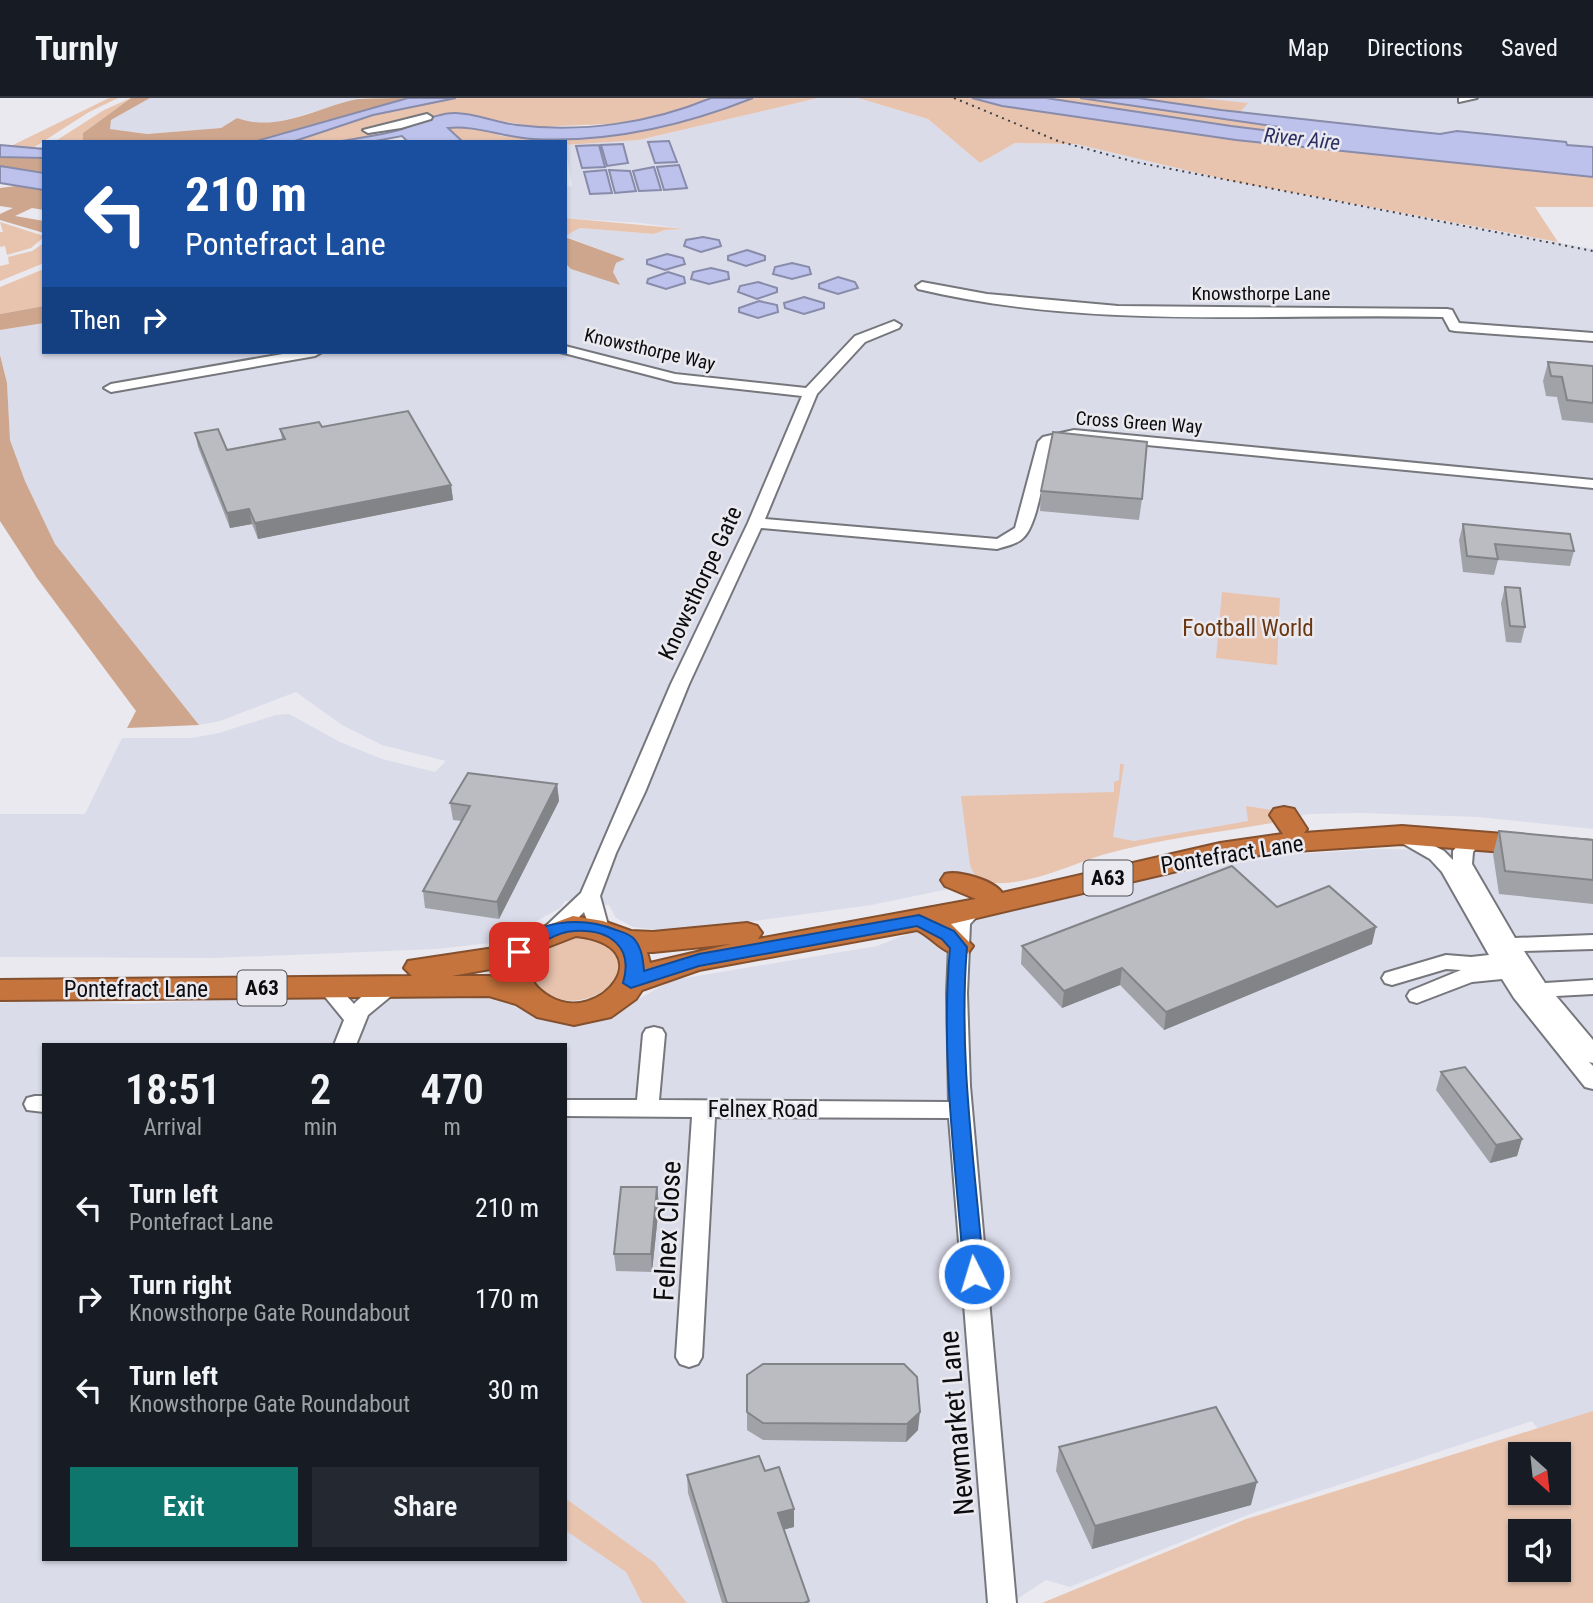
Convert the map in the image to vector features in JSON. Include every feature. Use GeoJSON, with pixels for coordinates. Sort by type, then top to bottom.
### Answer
{"type":"FeatureCollection","features":[{"type":"Feature","properties":{"kind":"highway","name":"Pontefract Lane"},"geometry":{"type":"LineString","coordinates":[[631,983],[662,970],[699,960],[919,920],[1202,841],[1288,822],[1530,830],[1593,837]]}},
{"type":"Feature","properties":{"kind":"highway","name":"Pontefract Lane"},"geometry":{"type":"LineString","coordinates":[[627,941],[666,942],[788,929],[912,909],[981,902],[1220,852],[1281,843],[1402,835],[1593,850]]}},
{"type":"Feature","properties":{"kind":"highway"},"geometry":{"type":"LineString","coordinates":[[955,880],[971,888],[981,902]]}},
{"type":"Feature","properties":{"kind":"highway"},"geometry":{"type":"LineString","coordinates":[[919,920],[938,928],[958,946]]}},
{"type":"Feature","properties":{"kind":"highway","name":"A63"},"geometry":{"type":"LineString","coordinates":[[519,952],[529,942],[552,931],[573,926],[599,929],[627,941]]}},
{"type":"Feature","properties":{"kind":"highway"},"geometry":{"type":"LineString","coordinates":[[627,941],[634,953],[635,970],[631,983]]}},
{"type":"Feature","properties":{"kind":"highway","name":"Pontefract Lane"},"geometry":{"type":"LineString","coordinates":[[0,974],[177,975],[455,967],[490,961],[519,952]]}},
{"type":"Feature","properties":{"kind":"highway"},"geometry":{"type":"LineString","coordinates":[[519,952],[515,973],[523,995]]}},
{"type":"Feature","properties":{"kind":"highway","name":"A63"},"geometry":{"type":"LineString","coordinates":[[523,995],[544,1009],[560,1013],[578,1013],[597,1010],[614,1002],[631,983]]}},
{"type":"Feature","properties":{"kind":"highway","name":"Pontefract Lane"},"geometry":{"type":"LineString","coordinates":[[0,990],[489,986],[523,995]]}},
{"type":"Feature","properties":{"kind":"street"},"geometry":{"type":"LineString","coordinates":[[368,130],[401,125],[427,117]]}},
{"type":"Feature","properties":{"kind":"street","name":"Knowsthorpe Lane"},"geometry":{"type":"LineString","coordinates":[[922,286],[1065,308],[1164,312],[1447,313],[1455,327],[1593,337]]}},
{"type":"Feature","properties":{"kind":"street","name":"Knowsthorpe Gate"},"geometry":{"type":"LineString","coordinates":[[552,931],[590,895],[680,684],[756,523],[810,393],[833,365],[860,340],[894,325]]}},
{"type":"Feature","properties":{"kind":"street","name":"Knowsthorpe Way"},"geometry":{"type":"LineString","coordinates":[[567,351],[676,379],[810,393]]}},
{"type":"Feature","properties":{"kind":"street"},"geometry":{"type":"LineString","coordinates":[[111,388],[304,354]]}},
{"type":"Feature","properties":{"kind":"street","name":"Cross Green Way"},"geometry":{"type":"LineString","coordinates":[[756,523],[997,544],[1009,541],[1017,537],[1023,529],[1042,445],[1048,440],[1074,434],[1593,484]]}},
{"type":"Feature","properties":{"kind":"street"},"geometry":{"type":"LineString","coordinates":[[1402,835],[1437,855],[1450,869],[1507,963],[1593,1081]]}},
{"type":"Feature","properties":{"kind":"street"},"geometry":{"type":"LineString","coordinates":[[1475,839],[1463,851],[1462,864],[1507,963],[1539,990],[1593,1055]]}},
{"type":"Feature","properties":{"kind":"street"},"geometry":{"type":"LineString","coordinates":[[590,895],[599,929]]}},
{"type":"Feature","properties":{"kind":"street","name":"Newmarket Lane"},"geometry":{"type":"LineString","coordinates":[[981,902],[960,922],[955,991],[960,1110],[1002,1603]]}},
{"type":"Feature","properties":{"kind":"street"},"geometry":{"type":"LineString","coordinates":[[1417,996],[1507,963],[1593,942]]}},
{"type":"Feature","properties":{"kind":"street"},"geometry":{"type":"LineString","coordinates":[[1392,978],[1446,962],[1471,964],[1495,960],[1507,963],[1539,990],[1593,987]]}},
{"type":"Feature","properties":{"kind":"street"},"geometry":{"type":"LineString","coordinates":[[346,1043],[354,1017],[362,1005],[392,986]]}},
{"type":"Feature","properties":{"kind":"street"},"geometry":{"type":"LineString","coordinates":[[327,987],[354,1017]]}},
{"type":"Feature","properties":{"kind":"street"},"geometry":{"type":"LineString","coordinates":[[647,1108],[653,1034]]}},
{"type":"Feature","properties":{"kind":"street","name":"Felnex Road"},"geometry":{"type":"LineString","coordinates":[[567,1108],[960,1110]]}},
{"type":"Feature","properties":{"kind":"street","name":"Felnex Close"},"geometry":{"type":"LineString","coordinates":[[690,1357],[704,1109]]}},
{"type":"Feature","properties":{"kind":"shaded area"},"geometry":{"type":"Polygon","coordinates":[[[131,98],[150,98],[111,120],[110,129],[147,134],[221,128],[237,118],[253,122],[283,121],[358,99],[408,98],[260,140],[83,140],[83,133],[131,98]]]}},
{"type":"Feature","properties":{"kind":"shaded area"},"geometry":{"type":"Polygon","coordinates":[[[150,98],[360,98],[276,123],[254,124],[237,118],[221,128],[147,134],[109,129],[111,120],[150,98]]]}},
{"type":"Feature","properties":{"kind":"shaded area"},"geometry":{"type":"Polygon","coordinates":[[[818,98],[858,98],[928,119],[980,163],[1015,143],[1076,144],[1236,182],[1593,249],[1593,829],[1478,817],[1309,814],[1128,845],[988,881],[871,905],[696,929],[670,931],[633,927],[616,918],[609,905],[565,901],[560,908],[499,942],[437,949],[215,958],[0,957],[0,814],[85,814],[122,738],[192,738],[219,733],[276,715],[289,714],[340,742],[382,759],[435,772],[446,761],[382,745],[342,725],[296,692],[220,721],[199,725],[55,544],[25,481],[10,440],[7,383],[0,355],[0,330],[42,323],[42,354],[567,354],[567,265],[571,269],[619,284],[613,272],[616,263],[624,259],[567,235],[580,228],[654,234],[665,230],[684,229],[567,218],[567,187],[572,186],[567,145],[639,140],[818,98]]]}},
{"type":"Feature","properties":{"kind":"shaded area"},"geometry":{"type":"Polygon","coordinates":[[[1138,98],[1593,98],[1593,147],[1457,131],[1440,134],[1312,121],[1138,98]]]}},
{"type":"Feature","properties":{"kind":"shaded area"},"geometry":{"type":"Polygon","coordinates":[[[0,157],[42,158],[42,173],[0,166],[0,157]]]}},
{"type":"Feature","properties":{"kind":"shaded area"},"geometry":{"type":"Polygon","coordinates":[[[16,186],[42,190],[42,210],[32,208],[15,216],[42,221],[42,232],[0,220],[0,214],[13,208],[0,206],[0,188],[16,186]]]}},
{"type":"Feature","properties":{"kind":"shaded area"},"geometry":{"type":"Polygon","coordinates":[[[567,238],[625,259],[616,263],[613,272],[620,285],[571,269],[567,265],[567,238]]]}},
{"type":"Feature","properties":{"kind":"shaded area"},"geometry":{"type":"Polygon","coordinates":[[[42,306],[42,323],[0,330],[0,314],[42,306]]]}},
{"type":"Feature","properties":{"kind":"shaded area"},"geometry":{"type":"Polygon","coordinates":[[[0,355],[7,383],[10,440],[25,481],[55,544],[199,725],[127,728],[136,711],[37,578],[0,521],[0,355]]]}},
{"type":"Feature","properties":{"kind":"shaded area"},"geometry":{"type":"Polygon","coordinates":[[[1378,849],[1490,850],[1593,860],[1593,1419],[1542,1435],[1532,1421],[1250,1514],[1070,1587],[1046,1580],[1011,1603],[0,1603],[0,1003],[44,1000],[135,1004],[305,995],[495,996],[521,1010],[558,1023],[613,1013],[673,980],[877,946],[933,924],[1226,864],[1300,854],[1378,849]]]}},
{"type":"Feature","properties":{"kind":"green space"},"geometry":{"type":"Polygon","coordinates":[[[109,98],[118,98],[89,112],[33,148],[11,146],[109,98]]]}},
{"type":"Feature","properties":{"kind":"green space"},"geometry":{"type":"Polygon","coordinates":[[[131,98],[83,133],[83,140],[57,140],[104,110],[131,98]]]}},
{"type":"Feature","properties":{"kind":"green space"},"geometry":{"type":"Polygon","coordinates":[[[456,98],[711,98],[667,115],[610,124],[535,127],[461,114],[440,115],[405,128],[385,124],[371,126],[384,140],[298,140],[373,115],[456,98]]]}},
{"type":"Feature","properties":{"kind":"green space"},"geometry":{"type":"Polygon","coordinates":[[[753,98],[818,98],[639,140],[567,145],[567,140],[460,140],[449,132],[447,127],[470,126],[502,136],[537,139],[603,137],[683,122],[753,98]]]}},
{"type":"Feature","properties":{"kind":"green space"},"geometry":{"type":"Polygon","coordinates":[[[858,98],[972,98],[1002,106],[1236,140],[1593,177],[1593,207],[1535,207],[1558,242],[1236,182],[1076,144],[1015,143],[980,163],[928,119],[858,98]]]}},
{"type":"Feature","properties":{"kind":"green space"},"geometry":{"type":"Polygon","coordinates":[[[1046,98],[1080,98],[1279,127],[1241,128],[1207,124],[1046,98]]]}},
{"type":"Feature","properties":{"kind":"green space"},"geometry":{"type":"Polygon","coordinates":[[[1138,98],[1199,98],[1248,103],[1240,112],[1138,98]]]}},
{"type":"Feature","properties":{"kind":"green space"},"geometry":{"type":"Polygon","coordinates":[[[567,218],[685,229],[665,230],[654,234],[580,228],[567,235],[567,218]]]}},
{"type":"Feature","properties":{"kind":"green space"},"geometry":{"type":"Polygon","coordinates":[[[0,222],[42,235],[42,239],[31,248],[7,255],[5,246],[0,247],[0,232],[3,232],[0,222]]]}},
{"type":"Feature","properties":{"kind":"green space"},"geometry":{"type":"Polygon","coordinates":[[[42,244],[42,264],[0,281],[0,266],[9,264],[8,257],[32,251],[42,244]]]}},
{"type":"Feature","properties":{"kind":"green space"},"geometry":{"type":"Polygon","coordinates":[[[42,270],[42,306],[0,314],[0,287],[42,270]]]}},
{"type":"Feature","properties":{"kind":"green space","name":"Football World"},"geometry":{"type":"Polygon","coordinates":[[[1222,592],[1280,598],[1277,665],[1216,658],[1222,592]]]}},
{"type":"Feature","properties":{"kind":"green space"},"geometry":{"type":"Polygon","coordinates":[[[1120,764],[1124,764],[1113,837],[1134,841],[1248,821],[1246,806],[1272,810],[1277,820],[1123,849],[1020,881],[993,883],[981,880],[973,873],[961,796],[1114,792],[1114,782],[1119,780],[1120,764]]]}},
{"type":"Feature","properties":{"kind":"green space"},"geometry":{"type":"Polygon","coordinates":[[[573,935],[600,942],[615,952],[619,965],[615,979],[604,991],[587,998],[568,1001],[542,991],[534,981],[531,968],[534,956],[539,950],[573,935]]]}},
{"type":"Feature","properties":{"kind":"green space"},"geometry":{"type":"Polygon","coordinates":[[[1593,1411],[1593,1603],[1042,1603],[1246,1519],[1593,1411]]]}},
{"type":"Feature","properties":{"kind":"green space"},"geometry":{"type":"Polygon","coordinates":[[[567,1499],[655,1563],[687,1603],[642,1603],[626,1572],[567,1531],[567,1499]]]}},
{"type":"Feature","properties":{"kind":"water"},"geometry":{"type":"Polygon","coordinates":[[[408,98],[456,98],[373,115],[298,140],[260,140],[408,98]]]}},
{"type":"Feature","properties":{"kind":"water"},"geometry":{"type":"Polygon","coordinates":[[[711,98],[753,98],[673,124],[589,138],[532,139],[448,128],[461,140],[406,140],[402,136],[381,140],[347,140],[399,130],[448,113],[517,125],[566,128],[640,120],[711,98]]]}},
{"type":"Feature","properties":{"kind":"water","name":"River Aire"},"geometry":{"type":"Polygon","coordinates":[[[972,98],[1046,98],[1271,131],[1279,127],[1080,98],[1138,98],[1440,134],[1457,131],[1566,142],[1567,145],[1593,147],[1593,177],[1236,140],[1002,106],[972,98]]]}},
{"type":"Feature","properties":{"kind":"water"},"geometry":{"type":"Polygon","coordinates":[[[669,141],[677,162],[655,163],[648,142],[669,141]]]}},
{"type":"Feature","properties":{"kind":"water"},"geometry":{"type":"Polygon","coordinates":[[[623,144],[628,163],[607,166],[601,145],[623,144]]]}},
{"type":"Feature","properties":{"kind":"water"},"geometry":{"type":"Polygon","coordinates":[[[0,145],[42,149],[42,158],[0,157],[0,145]]]}},
{"type":"Feature","properties":{"kind":"water"},"geometry":{"type":"Polygon","coordinates":[[[599,145],[605,167],[582,168],[576,146],[599,145]]]}},
{"type":"Feature","properties":{"kind":"water"},"geometry":{"type":"Polygon","coordinates":[[[679,165],[687,188],[664,190],[657,167],[679,165]]]}},
{"type":"Feature","properties":{"kind":"water"},"geometry":{"type":"Polygon","coordinates":[[[0,166],[42,173],[42,190],[0,183],[0,166]]]}},
{"type":"Feature","properties":{"kind":"water"},"geometry":{"type":"Polygon","coordinates":[[[654,167],[661,190],[639,191],[633,171],[654,167]]]}},
{"type":"Feature","properties":{"kind":"water"},"geometry":{"type":"Polygon","coordinates":[[[606,170],[612,193],[590,194],[584,172],[606,170]]]}},
{"type":"Feature","properties":{"kind":"water"},"geometry":{"type":"Polygon","coordinates":[[[609,170],[630,171],[636,191],[615,193],[609,170]]]}},
{"type":"Feature","properties":{"kind":"water"},"geometry":{"type":"Polygon","coordinates":[[[703,237],[719,240],[721,246],[701,252],[684,246],[686,240],[703,237]]]}},
{"type":"Feature","properties":{"kind":"water"},"geometry":{"type":"Polygon","coordinates":[[[747,250],[765,256],[765,260],[746,266],[728,260],[728,256],[747,250]]]}},
{"type":"Feature","properties":{"kind":"water"},"geometry":{"type":"Polygon","coordinates":[[[667,254],[683,258],[685,264],[665,270],[647,264],[647,260],[667,254]]]}},
{"type":"Feature","properties":{"kind":"water"},"geometry":{"type":"Polygon","coordinates":[[[792,263],[809,267],[811,274],[792,279],[773,274],[775,267],[792,263]]]}},
{"type":"Feature","properties":{"kind":"water"},"geometry":{"type":"Polygon","coordinates":[[[711,268],[728,272],[729,279],[709,284],[691,279],[693,272],[711,268]]]}},
{"type":"Feature","properties":{"kind":"water"},"geometry":{"type":"Polygon","coordinates":[[[668,272],[684,277],[685,283],[666,289],[647,283],[648,279],[668,272]]]}},
{"type":"Feature","properties":{"kind":"water"},"geometry":{"type":"Polygon","coordinates":[[[838,277],[855,282],[858,288],[838,294],[819,288],[819,284],[838,277]]]}},
{"type":"Feature","properties":{"kind":"water"},"geometry":{"type":"Polygon","coordinates":[[[758,282],[777,288],[777,292],[757,299],[738,292],[740,286],[758,282]]]}},
{"type":"Feature","properties":{"kind":"water"},"geometry":{"type":"Polygon","coordinates":[[[804,297],[824,303],[824,308],[804,314],[785,308],[784,303],[804,297]]]}},
{"type":"Feature","properties":{"kind":"water"},"geometry":{"type":"Polygon","coordinates":[[[759,301],[777,305],[778,312],[758,318],[739,312],[739,308],[759,301]]]}},
{"type":"Feature","properties":{"kind":"building"},"geometry":{"type":"Polygon","coordinates":[[[1548,362],[1593,366],[1593,403],[1567,400],[1562,377],[1551,376],[1548,362]]]}},
{"type":"Feature","properties":{"kind":"building"},"geometry":{"type":"Polygon","coordinates":[[[408,411],[451,485],[255,523],[249,509],[227,513],[195,433],[218,429],[227,450],[285,439],[280,429],[319,422],[322,427],[408,411]]]}},
{"type":"Feature","properties":{"kind":"building"},"geometry":{"type":"Polygon","coordinates":[[[1053,432],[1147,442],[1142,499],[1041,491],[1053,432]]]}},
{"type":"Feature","properties":{"kind":"building"},"geometry":{"type":"Polygon","coordinates":[[[1463,524],[1570,534],[1574,551],[1495,544],[1498,559],[1467,556],[1463,524]]]}},
{"type":"Feature","properties":{"kind":"building"},"geometry":{"type":"Polygon","coordinates":[[[1505,587],[1520,588],[1525,627],[1510,626],[1505,587]]]}},
{"type":"Feature","properties":{"kind":"building"},"geometry":{"type":"Polygon","coordinates":[[[468,773],[557,784],[497,902],[423,891],[470,806],[450,803],[468,773]]]}},
{"type":"Feature","properties":{"kind":"building"},"geometry":{"type":"Polygon","coordinates":[[[1499,831],[1593,840],[1593,880],[1505,871],[1499,831]]]}},
{"type":"Feature","properties":{"kind":"building"},"geometry":{"type":"Polygon","coordinates":[[[1232,866],[1277,907],[1329,886],[1376,927],[1166,1012],[1122,968],[1064,991],[1022,946],[1232,866]]]}},
{"type":"Feature","properties":{"kind":"building"},"geometry":{"type":"Polygon","coordinates":[[[1465,1067],[1522,1139],[1496,1145],[1441,1072],[1465,1067]]]}},
{"type":"Feature","properties":{"kind":"building"},"geometry":{"type":"Polygon","coordinates":[[[621,1187],[657,1187],[651,1254],[614,1254],[621,1187]]]}},
{"type":"Feature","properties":{"kind":"building"},"geometry":{"type":"Polygon","coordinates":[[[763,1364],[904,1364],[917,1377],[920,1412],[907,1424],[763,1423],[747,1412],[747,1375],[763,1364]]]}},
{"type":"Feature","properties":{"kind":"building"},"geometry":{"type":"Polygon","coordinates":[[[1216,1407],[1257,1482],[1095,1526],[1059,1447],[1216,1407]]]}},
{"type":"Feature","properties":{"kind":"building"},"geometry":{"type":"Polygon","coordinates":[[[759,1456],[765,1471],[779,1467],[794,1509],[778,1513],[809,1601],[804,1603],[727,1603],[687,1475],[759,1456]]]}},
{"type":"Feature","properties":{"kind":"railway"},"geometry":{"type":"LineString","coordinates":[[954,98],[1058,141],[1135,162],[1593,251]]}},
{"type":"Feature","properties":{"kind":"route"},"geometry":{"type":"LineString","coordinates":[[519,952],[529,942],[552,931],[573,926],[614,933],[627,941],[634,953],[635,970],[631,983],[662,970],[699,960],[919,920],[948,935],[958,946],[955,991],[958,1083],[974,1274]]}}]}
